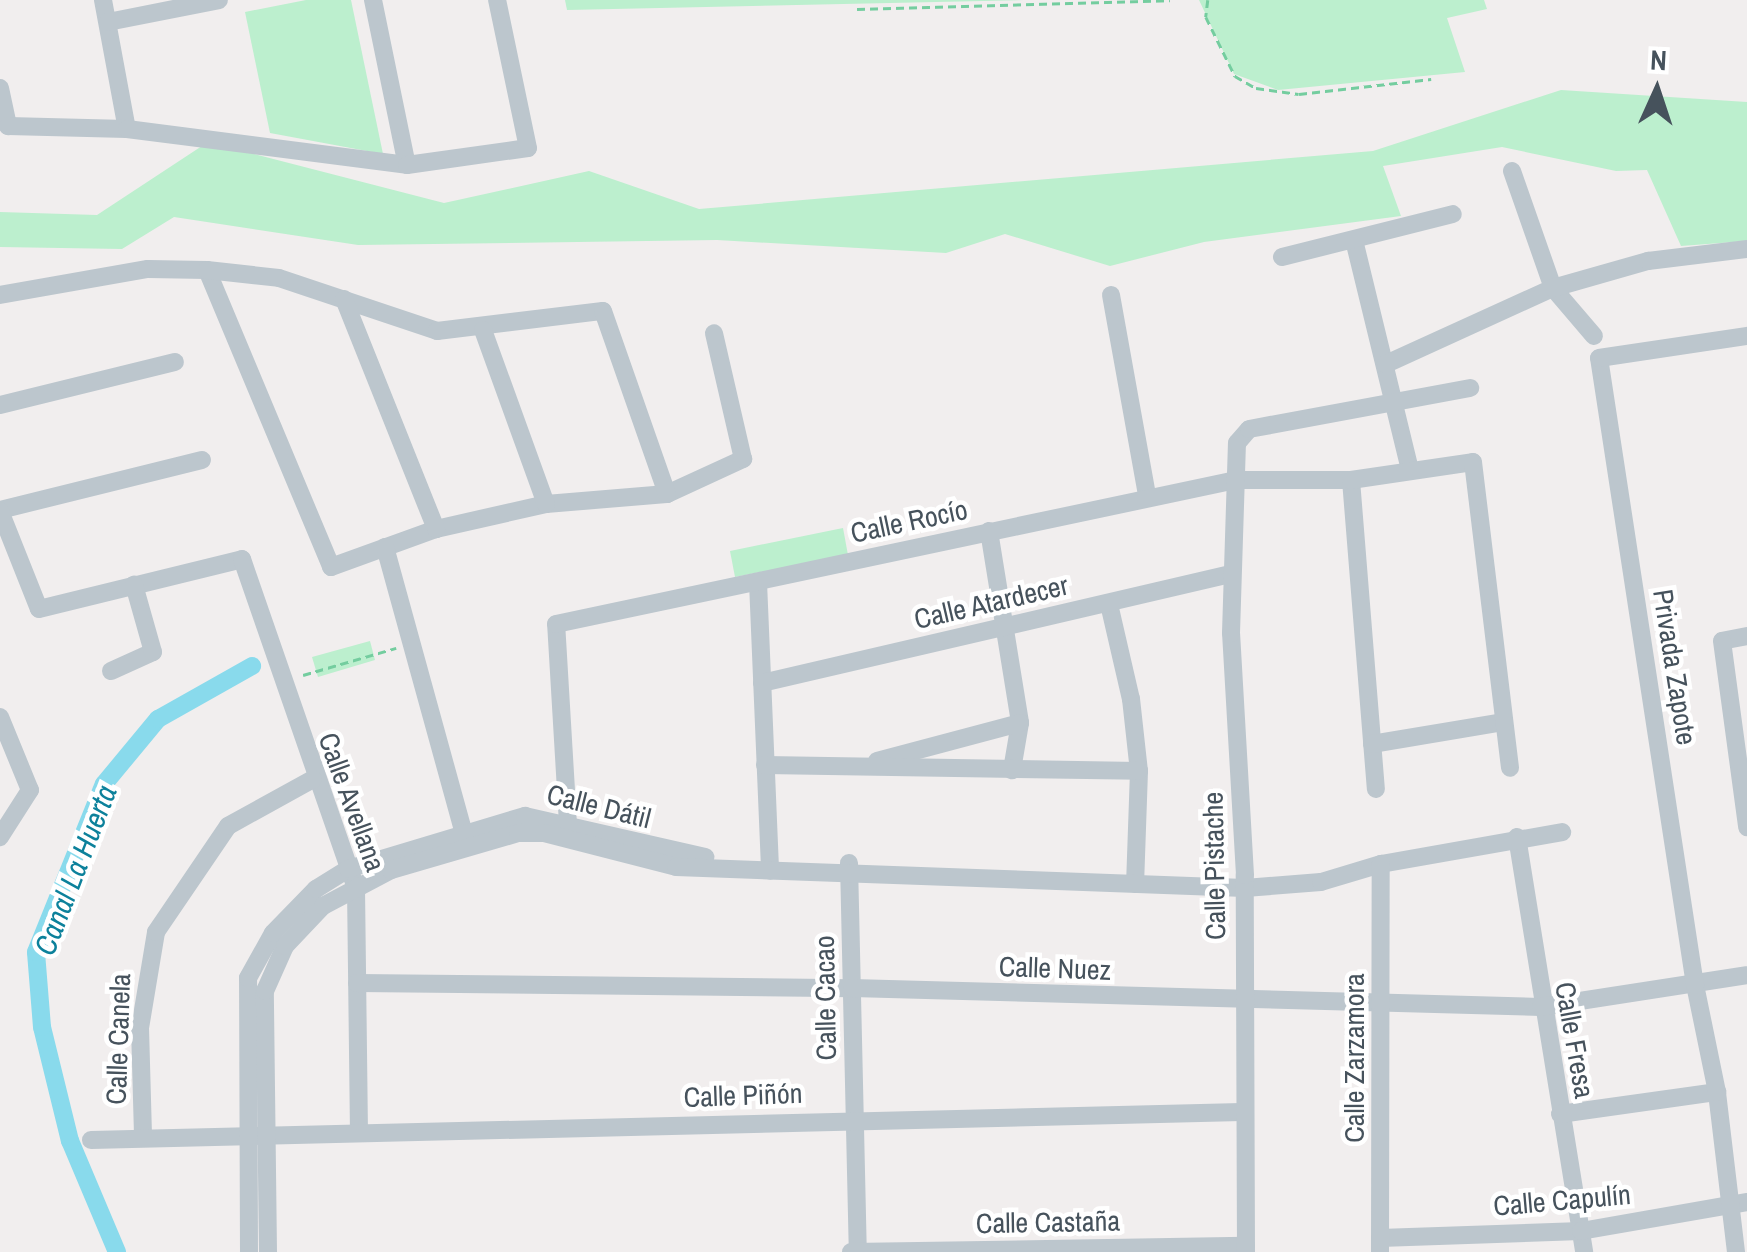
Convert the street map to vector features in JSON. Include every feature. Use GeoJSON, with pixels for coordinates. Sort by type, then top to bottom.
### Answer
{"type":"FeatureCollection","features":[{"type":"Feature","properties":{"kind":"street"},"geometry":{"type":"LineString","coordinates":[[103,0],[126,128]]}},
{"type":"Feature","properties":{"kind":"street"},"geometry":{"type":"LineString","coordinates":[[108,22],[219,0]]}},
{"type":"Feature","properties":{"kind":"street"},"geometry":{"type":"LineString","coordinates":[[373,0],[406,165]]}},
{"type":"Feature","properties":{"kind":"street"},"geometry":{"type":"LineString","coordinates":[[0,88],[8,126],[126,128],[406,165],[528,148],[497,0]]}},
{"type":"Feature","properties":{"kind":"street"},"geometry":{"type":"LineString","coordinates":[[1512,171],[1553,288],[1594,336]]}},
{"type":"Feature","properties":{"kind":"street"},"geometry":{"type":"LineString","coordinates":[[1282,257],[1453,214]]}},
{"type":"Feature","properties":{"kind":"street"},"geometry":{"type":"LineString","coordinates":[[1354,240],[1410,470]]}},
{"type":"Feature","properties":{"kind":"street"},"geometry":{"type":"LineString","coordinates":[[1386,364],[1553,288],[1648,261],[1747,248]]}},
{"type":"Feature","properties":{"kind":"street"},"geometry":{"type":"LineString","coordinates":[[0,295],[148,269],[208,270],[280,278],[437,331],[482,330],[603,311],[668,494]]}},
{"type":"Feature","properties":{"kind":"street"},"geometry":{"type":"LineString","coordinates":[[208,270],[330,567],[436,530],[546,504],[668,494],[744,459],[714,333]]}},
{"type":"Feature","properties":{"kind":"street"},"geometry":{"type":"LineString","coordinates":[[1111,295],[1147,496]]}},
{"type":"Feature","properties":{"kind":"street"},"geometry":{"type":"LineString","coordinates":[[344,299],[436,530]]}},
{"type":"Feature","properties":{"kind":"street"},"geometry":{"type":"LineString","coordinates":[[482,330],[546,504]]}},
{"type":"Feature","properties":{"kind":"street","name":"Privada Zapote"},"geometry":{"type":"LineString","coordinates":[[1736,1252],[1740,1203],[1695,985],[1599,358],[1747,336]]}},
{"type":"Feature","properties":{"kind":"street"},"geometry":{"type":"LineString","coordinates":[[0,405],[175,362]]}},
{"type":"Feature","properties":{"kind":"street"},"geometry":{"type":"LineString","coordinates":[[1397,406],[1470,388]]}},
{"type":"Feature","properties":{"kind":"street","name":"Calle Pistache"},"geometry":{"type":"LineString","coordinates":[[1246,1249],[1242,1112],[1245,882],[1232,574],[1238,443],[1249,429],[1397,406]]}},
{"type":"Feature","properties":{"kind":"street"},"geometry":{"type":"LineString","coordinates":[[110,671],[152,652],[134,585],[39,608],[0,511],[202,460]]}},
{"type":"Feature","properties":{"kind":"street","name":"Calle Rocío"},"geometry":{"type":"LineString","coordinates":[[568,824],[556,624],[1236,480],[1352,480],[1473,462],[1504,722]]}},
{"type":"Feature","properties":{"kind":"street"},"geometry":{"type":"LineString","coordinates":[[1352,480],[1376,789]]}},
{"type":"Feature","properties":{"kind":"street"},"geometry":{"type":"LineString","coordinates":[[989,531],[1009,626],[1020,723],[1012,770]]}},
{"type":"Feature","properties":{"kind":"street"},"geometry":{"type":"LineString","coordinates":[[385,547],[466,839]]}},
{"type":"Feature","properties":{"kind":"street","name":"Calle Avellana"},"geometry":{"type":"LineString","coordinates":[[134,585],[242,559],[313,778],[356,888],[359,1133]]}},
{"type":"Feature","properties":{"kind":"street","name":"Calle Atardecer"},"geometry":{"type":"LineString","coordinates":[[762,683],[1232,574]]}},
{"type":"Feature","properties":{"kind":"street"},"geometry":{"type":"LineString","coordinates":[[758,582],[770,866]]}},
{"type":"Feature","properties":{"kind":"street"},"geometry":{"type":"LineString","coordinates":[[1109,604],[1132,699],[1139,771],[1135,879]]}},
{"type":"Feature","properties":{"kind":"street"},"geometry":{"type":"LineString","coordinates":[[1747,636],[1722,641],[1741,746],[1747,828]]}},
{"type":"Feature","properties":{"kind":"street"},"geometry":{"type":"LineString","coordinates":[[0,717],[30,790],[0,837]]}},
{"type":"Feature","properties":{"kind":"street"},"geometry":{"type":"LineString","coordinates":[[1372,744],[1504,722],[1510,768]]}},
{"type":"Feature","properties":{"kind":"street"},"geometry":{"type":"LineString","coordinates":[[852,768],[1020,723]]}},
{"type":"Feature","properties":{"kind":"street"},"geometry":{"type":"LineString","coordinates":[[766,765],[1139,771]]}},
{"type":"Feature","properties":{"kind":"street","name":"Calle Canela"},"geometry":{"type":"LineString","coordinates":[[142,1135],[140,1028],[156,932],[228,826],[313,778]]}},
{"type":"Feature","properties":{"kind":"street","name":"Calle Dátil"},"geometry":{"type":"LineString","coordinates":[[268,1252],[264,991],[286,946],[323,906],[356,888],[525,816],[690,857],[770,866]]}},
{"type":"Feature","properties":{"kind":"street","name":"Calle Dátil"},"geometry":{"type":"LineString","coordinates":[[249,1252],[248,978],[272,933],[316,889],[348,870],[466,839],[544,833],[676,868],[850,868],[1266,884],[1321,882],[1380,864],[1562,832]]}},
{"type":"Feature","properties":{"kind":"street","name":"Calle Fresa"},"geometry":{"type":"LineString","coordinates":[[1518,837],[1541,1007],[1584,1252]]}},
{"type":"Feature","properties":{"kind":"street","name":"Calle Zarzamora"},"geometry":{"type":"LineString","coordinates":[[1380,864],[1380,1245]]}},
{"type":"Feature","properties":{"kind":"street","name":"Calle Cacao"},"geometry":{"type":"LineString","coordinates":[[850,868],[855,1252]]}},
{"type":"Feature","properties":{"kind":"street","name":"Calle Nuez"},"geometry":{"type":"LineString","coordinates":[[358,983],[852,988],[1242,1002],[1541,1007],[1747,975]]}},
{"type":"Feature","properties":{"kind":"street"},"geometry":{"type":"LineString","coordinates":[[1560,1114],[1718,1092]]}},
{"type":"Feature","properties":{"kind":"street","name":"Calle Piñón"},"geometry":{"type":"LineString","coordinates":[[246,1138],[1242,1112]]}},
{"type":"Feature","properties":{"kind":"street","name":"Calle Canela"},"geometry":{"type":"LineString","coordinates":[[91,1140],[142,1135],[246,1138]]}},
{"type":"Feature","properties":{"kind":"street","name":"Calle Capulín"},"geometry":{"type":"LineString","coordinates":[[1380,1245],[1581,1230],[1740,1203]]}},
{"type":"Feature","properties":{"kind":"street","name":"Calle Castaña"},"geometry":{"type":"LineString","coordinates":[[855,1252],[1246,1249]]}},
{"type":"Feature","properties":{"kind":"path"},"geometry":{"type":"LineString","coordinates":[[858,9],[1170,0]]}},
{"type":"Feature","properties":{"kind":"path"},"geometry":{"type":"LineString","coordinates":[[1208,0],[1206,17],[1245,84],[1299,94],[1431,79]]}},
{"type":"Feature","properties":{"kind":"path"},"geometry":{"type":"LineString","coordinates":[[282,682],[412,643]]}},
{"type":"Feature","properties":{"kind":"green space"},"geometry":{"type":"Polygon","coordinates":[[[306,0],[351,0],[383,154],[270,133],[245,12],[306,0]]]}},
{"type":"Feature","properties":{"kind":"green space"},"geometry":{"type":"Polygon","coordinates":[[[565,0],[1024,0],[567,10],[565,0]]]}},
{"type":"Feature","properties":{"kind":"green space"},"geometry":{"type":"Polygon","coordinates":[[[1199,0],[1484,0],[1487,9],[1447,18],[1465,72],[1278,90],[1234,74],[1199,0]]]}},
{"type":"Feature","properties":{"kind":"green space"},"geometry":{"type":"Polygon","coordinates":[[[1561,90],[1747,102],[1747,241],[1681,246],[1647,170],[1616,171],[1502,147],[1383,166],[1401,216],[1204,242],[1110,266],[1005,234],[946,253],[717,240],[358,245],[174,217],[122,249],[0,247],[0,212],[97,215],[208,142],[444,203],[589,171],[699,209],[1373,151],[1561,90]]]}},
{"type":"Feature","properties":{"kind":"green space"},"geometry":{"type":"Polygon","coordinates":[[[843,528],[848,555],[735,577],[730,551],[843,528]]]}},
{"type":"Feature","properties":{"kind":"green space"},"geometry":{"type":"Polygon","coordinates":[[[370,641],[375,660],[318,677],[312,657],[370,641]]]}},
{"type":"Feature","properties":{"kind":"waterway","name":"Canal La Huerta"},"geometry":{"type":"LineString","coordinates":[[117,1252],[70,1141],[42,1027],[36,952],[104,784],[158,719],[252,666]]}}]}
